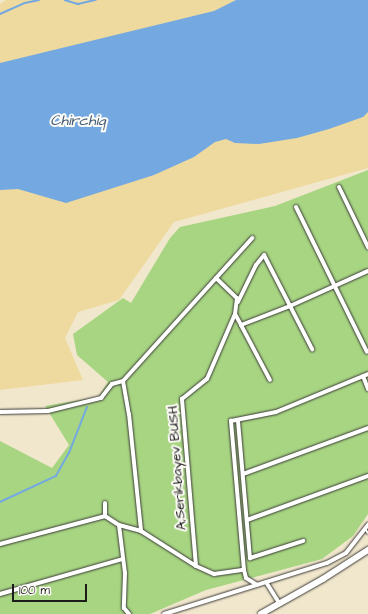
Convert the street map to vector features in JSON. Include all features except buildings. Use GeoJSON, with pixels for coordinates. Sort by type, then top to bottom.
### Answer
{"type":"FeatureCollection","features":[{"type":"Feature","properties":{"kind":"main road"},"geometry":{"type":"LineString","coordinates":[[261,614],[368,550]]}},
{"type":"Feature","properties":{"kind":"street"},"geometry":{"type":"LineString","coordinates":[[339,187],[368,247]]}},
{"type":"Feature","properties":{"kind":"street"},"geometry":{"type":"LineString","coordinates":[[296,207],[367,352]]}},
{"type":"Feature","properties":{"kind":"street"},"geometry":{"type":"LineString","coordinates":[[0,412],[48,411],[101,398],[112,384],[123,381],[252,238]]}},
{"type":"Feature","properties":{"kind":"street"},"geometry":{"type":"LineString","coordinates":[[270,380],[242,325],[234,314],[238,302],[256,265],[264,255],[312,349]]}},
{"type":"Feature","properties":{"kind":"street"},"geometry":{"type":"LineString","coordinates":[[242,325],[290,306],[368,271]]}},
{"type":"Feature","properties":{"kind":"street"},"geometry":{"type":"LineString","coordinates":[[216,278],[237,298],[238,302]]}},
{"type":"Feature","properties":{"kind":"street","name":"A,Serikbayev BUSH"},"geometry":{"type":"LineString","coordinates":[[196,566],[182,399],[207,379],[234,314]]}},
{"type":"Feature","properties":{"kind":"street"},"geometry":{"type":"LineString","coordinates":[[257,585],[246,578],[244,570],[231,421],[238,421],[276,412],[368,374]]}},
{"type":"Feature","properties":{"kind":"street"},"geometry":{"type":"LineString","coordinates":[[363,376],[368,389]]}},
{"type":"Feature","properties":{"kind":"street"},"geometry":{"type":"LineString","coordinates":[[123,381],[129,414],[141,531]]}},
{"type":"Feature","properties":{"kind":"street"},"geometry":{"type":"LineString","coordinates":[[238,421],[250,558],[303,541]]}},
{"type":"Feature","properties":{"kind":"street"},"geometry":{"type":"LineString","coordinates":[[243,474],[368,428]]}},
{"type":"Feature","properties":{"kind":"street"},"geometry":{"type":"LineString","coordinates":[[247,520],[368,476]]}},
{"type":"Feature","properties":{"kind":"street"},"geometry":{"type":"LineString","coordinates":[[105,503],[106,516]]}},
{"type":"Feature","properties":{"kind":"street"},"geometry":{"type":"LineString","coordinates":[[0,544],[106,516],[119,525],[141,531],[196,566],[214,574],[244,570]]}},
{"type":"Feature","properties":{"kind":"street"},"geometry":{"type":"LineString","coordinates":[[119,525],[123,558],[124,608],[128,614]]}},
{"type":"Feature","properties":{"kind":"street"},"geometry":{"type":"LineString","coordinates":[[164,614],[328,563],[346,553],[367,529]]}},
{"type":"Feature","properties":{"kind":"street"},"geometry":{"type":"LineString","coordinates":[[0,594],[123,558]]}},
{"type":"Feature","properties":{"kind":"street"},"geometry":{"type":"LineString","coordinates":[[266,582],[280,604]]}},
{"type":"Feature","properties":{"kind":"green space"},"geometry":{"type":"Polygon","coordinates":[[[368,170],[368,514],[353,536],[322,559],[206,590],[150,614],[0,614],[0,441],[52,468],[69,445],[45,406],[98,397],[108,382],[77,355],[73,334],[123,298],[131,303],[170,238],[180,227],[275,206],[368,170]]]}},
{"type":"Feature","properties":{"kind":"sand"},"geometry":{"type":"Polygon","coordinates":[[[6,0],[368,0],[368,168],[174,222],[119,300],[78,312],[65,338],[83,380],[0,390],[0,4],[6,0]]]}},
{"type":"Feature","properties":{"kind":"water","name":"Chirchiq"},"geometry":{"type":"Polygon","coordinates":[[[236,0],[368,0],[368,112],[363,117],[297,138],[259,144],[235,143],[226,139],[215,142],[194,157],[154,175],[66,203],[18,189],[0,190],[0,63],[214,11],[236,0]]]}},
{"type":"Feature","properties":{"kind":"waterway"},"geometry":{"type":"LineString","coordinates":[[0,14],[25,3],[39,0]]}},
{"type":"Feature","properties":{"kind":"waterway"},"geometry":{"type":"LineString","coordinates":[[65,0],[78,4],[96,0]]}},
{"type":"Feature","properties":{"kind":"waterway"},"geometry":{"type":"LineString","coordinates":[[0,502],[56,476],[69,453],[87,407]]}}]}
